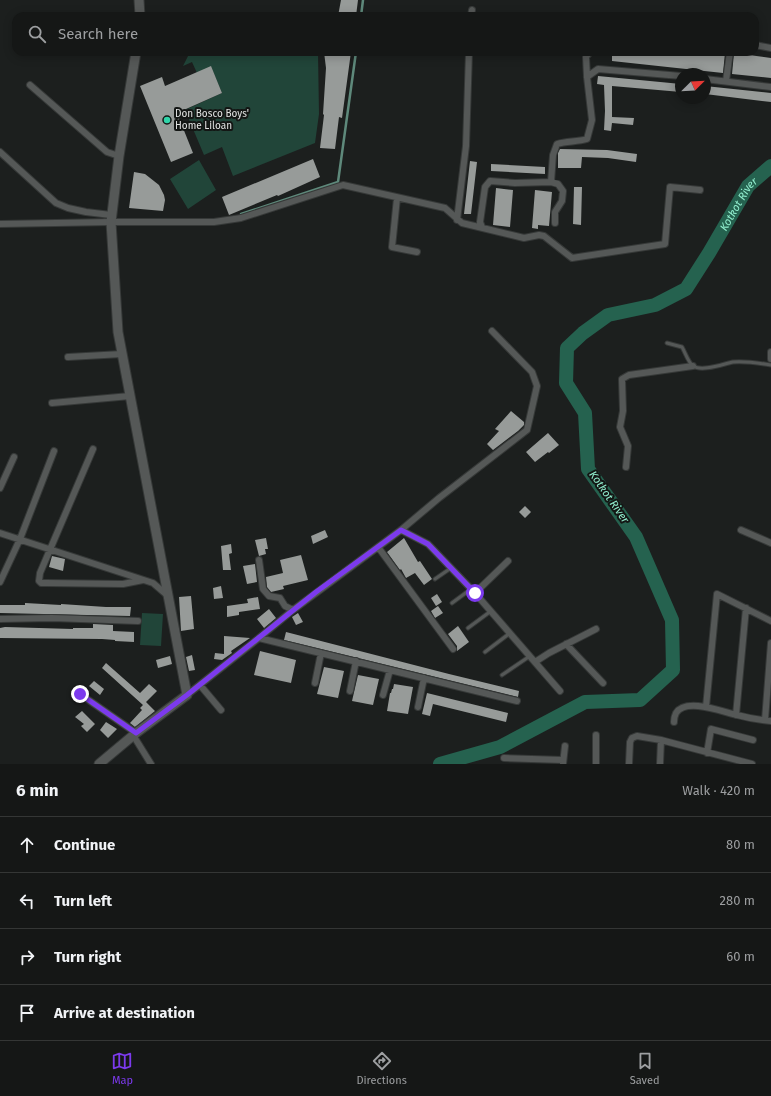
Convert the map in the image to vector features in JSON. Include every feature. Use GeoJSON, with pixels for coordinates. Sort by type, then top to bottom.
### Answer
{"type":"FeatureCollection","features":[{"type":"Feature","properties":{"kind":"street"},"geometry":{"type":"LineString","coordinates":[[139,0],[140,12]]}},
{"type":"Feature","properties":{"kind":"street"},"geometry":{"type":"LineString","coordinates":[[759,46],[771,48]]}},
{"type":"Feature","properties":{"kind":"street"},"geometry":{"type":"LineString","coordinates":[[135,56],[119,156],[111,218],[118,332],[187,695]]}},
{"type":"Feature","properties":{"kind":"street"},"geometry":{"type":"LineString","coordinates":[[457,220],[466,146],[469,56]]}},
{"type":"Feature","properties":{"kind":"street"},"geometry":{"type":"LineString","coordinates":[[551,182],[553,155],[557,144],[564,142],[578,142],[588,139],[592,120],[587,77],[587,56]]}},
{"type":"Feature","properties":{"kind":"street"},"geometry":{"type":"LineString","coordinates":[[726,81],[729,56]]}},
{"type":"Feature","properties":{"kind":"street"},"geometry":{"type":"LineString","coordinates":[[587,77],[598,69],[675,75]]}},
{"type":"Feature","properties":{"kind":"street"},"geometry":{"type":"LineString","coordinates":[[711,80],[771,87]]}},
{"type":"Feature","properties":{"kind":"street"},"geometry":{"type":"LineString","coordinates":[[30,85],[107,152],[119,156]]}},
{"type":"Feature","properties":{"kind":"street"},"geometry":{"type":"LineString","coordinates":[[0,152],[56,203],[68,208],[111,218]]}},
{"type":"Feature","properties":{"kind":"street"},"geometry":{"type":"LineString","coordinates":[[482,227],[480,222],[485,187],[490,181],[515,184],[551,182],[558,184],[563,191],[562,201],[555,212],[555,223]]}},
{"type":"Feature","properties":{"kind":"street"},"geometry":{"type":"LineString","coordinates":[[0,224],[111,218],[214,222],[241,218],[343,185],[444,208],[462,223],[524,238],[539,235],[544,236],[572,258],[665,244],[670,186],[700,190]]}},
{"type":"Feature","properties":{"kind":"street"},"geometry":{"type":"LineString","coordinates":[[397,198],[392,248],[417,252]]}},
{"type":"Feature","properties":{"kind":"street"},"geometry":{"type":"LineString","coordinates":[[99,764],[293,610],[401,530],[439,498],[527,430],[536,386],[532,372],[492,331]]}},
{"type":"Feature","properties":{"kind":"street"},"geometry":{"type":"LineString","coordinates":[[771,352],[771,359]]}},
{"type":"Feature","properties":{"kind":"street"},"geometry":{"type":"LineString","coordinates":[[68,357],[122,354]]}},
{"type":"Feature","properties":{"kind":"street"},"geometry":{"type":"LineString","coordinates":[[626,467],[628,446],[620,426],[623,411],[622,379],[629,374],[693,366]]}},
{"type":"Feature","properties":{"kind":"street"},"geometry":{"type":"LineString","coordinates":[[52,403],[130,396]]}},
{"type":"Feature","properties":{"kind":"street"},"geometry":{"type":"LineString","coordinates":[[93,449],[40,573],[39,579],[41,583],[123,584],[143,580]]}},
{"type":"Feature","properties":{"kind":"street"},"geometry":{"type":"LineString","coordinates":[[0,582],[20,539],[54,451]]}},
{"type":"Feature","properties":{"kind":"street"},"geometry":{"type":"LineString","coordinates":[[0,488],[14,457]]}},
{"type":"Feature","properties":{"kind":"street"},"geometry":{"type":"LineString","coordinates":[[401,530],[428,544],[491,611],[560,691]]}},
{"type":"Feature","properties":{"kind":"street"},"geometry":{"type":"LineString","coordinates":[[741,530],[771,543]]}},
{"type":"Feature","properties":{"kind":"street"},"geometry":{"type":"LineString","coordinates":[[0,533],[153,583],[167,595]]}},
{"type":"Feature","properties":{"kind":"street"},"geometry":{"type":"LineString","coordinates":[[378,546],[453,648]]}},
{"type":"Feature","properties":{"kind":"street"},"geometry":{"type":"LineString","coordinates":[[259,560],[263,589],[268,596],[280,598],[285,606],[293,610]]}},
{"type":"Feature","properties":{"kind":"street"},"geometry":{"type":"LineString","coordinates":[[473,591],[508,561]]}},
{"type":"Feature","properties":{"kind":"street"},"geometry":{"type":"LineString","coordinates":[[706,707],[717,594],[771,621]]}},
{"type":"Feature","properties":{"kind":"street"},"geometry":{"type":"LineString","coordinates":[[736,715],[746,608]]}},
{"type":"Feature","properties":{"kind":"street"},"geometry":{"type":"LineString","coordinates":[[0,619],[52,618],[138,621]]}},
{"type":"Feature","properties":{"kind":"street"},"geometry":{"type":"LineString","coordinates":[[536,662],[549,653],[596,629]]}},
{"type":"Feature","properties":{"kind":"street"},"geometry":{"type":"LineString","coordinates":[[259,638],[517,701]]}},
{"type":"Feature","properties":{"kind":"street"},"geometry":{"type":"LineString","coordinates":[[674,722],[676,712],[682,708],[694,706],[706,707],[768,721],[771,642]]}},
{"type":"Feature","properties":{"kind":"street"},"geometry":{"type":"LineString","coordinates":[[566,644],[603,683]]}},
{"type":"Feature","properties":{"kind":"street"},"geometry":{"type":"LineString","coordinates":[[315,683],[321,653]]}},
{"type":"Feature","properties":{"kind":"street"},"geometry":{"type":"LineString","coordinates":[[350,691],[356,661]]}},
{"type":"Feature","properties":{"kind":"street"},"geometry":{"type":"LineString","coordinates":[[383,695],[390,670]]}},
{"type":"Feature","properties":{"kind":"street"},"geometry":{"type":"LineString","coordinates":[[418,707],[424,678]]}},
{"type":"Feature","properties":{"kind":"street"},"geometry":{"type":"LineString","coordinates":[[200,685],[221,710]]}},
{"type":"Feature","properties":{"kind":"street"},"geometry":{"type":"LineString","coordinates":[[80,694],[135,734],[151,764]]}},
{"type":"Feature","properties":{"kind":"street"},"geometry":{"type":"LineString","coordinates":[[707,753],[711,729],[753,740]]}},
{"type":"Feature","properties":{"kind":"street"},"geometry":{"type":"LineString","coordinates":[[596,735],[596,764]]}},
{"type":"Feature","properties":{"kind":"street"},"geometry":{"type":"LineString","coordinates":[[629,764],[630,742],[632,738],[637,736],[661,740],[752,764]]}},
{"type":"Feature","properties":{"kind":"street"},"geometry":{"type":"LineString","coordinates":[[660,764],[661,740]]}},
{"type":"Feature","properties":{"kind":"street"},"geometry":{"type":"LineString","coordinates":[[504,758],[563,762],[565,746]]}},
{"type":"Feature","properties":{"kind":"lane"},"geometry":{"type":"LineString","coordinates":[[667,343],[682,347],[693,366],[700,369],[734,362],[771,365]]}},
{"type":"Feature","properties":{"kind":"lane"},"geometry":{"type":"LineString","coordinates":[[436,579],[451,568]]}},
{"type":"Feature","properties":{"kind":"lane"},"geometry":{"type":"LineString","coordinates":[[452,603],[473,591]]}},
{"type":"Feature","properties":{"kind":"lane"},"geometry":{"type":"LineString","coordinates":[[468,628],[491,611]]}},
{"type":"Feature","properties":{"kind":"lane"},"geometry":{"type":"LineString","coordinates":[[485,652],[510,633]]}},
{"type":"Feature","properties":{"kind":"lane"},"geometry":{"type":"LineString","coordinates":[[502,676],[530,656]]}},
{"type":"Feature","properties":{"kind":"green space"},"geometry":{"type":"Polygon","coordinates":[[[188,56],[318,56],[319,114],[315,143],[233,176],[222,147],[204,155],[185,110],[222,93],[211,67],[197,73],[192,62],[183,66],[188,56]]]}},
{"type":"Feature","properties":{"kind":"green space"},"geometry":{"type":"Polygon","coordinates":[[[199,160],[216,190],[188,209],[170,179],[199,160]]]}},
{"type":"Feature","properties":{"kind":"green space"},"geometry":{"type":"Polygon","coordinates":[[[142,613],[163,614],[161,646],[140,645],[142,613]]]}},
{"type":"Feature","properties":{"kind":"building"},"geometry":{"type":"Polygon","coordinates":[[[341,0],[358,0],[356,12],[339,12],[341,0]]]}},
{"type":"Feature","properties":{"kind":"building"},"geometry":{"type":"Polygon","coordinates":[[[324,56],[350,56],[342,118],[339,117],[335,149],[320,148],[324,115],[326,68],[324,56]]]}},
{"type":"Feature","properties":{"kind":"building"},"geometry":{"type":"Polygon","coordinates":[[[612,56],[725,56],[723,73],[711,72],[711,68],[677,68],[612,61],[612,56]]]}},
{"type":"Feature","properties":{"kind":"building"},"geometry":{"type":"Polygon","coordinates":[[[734,56],[756,56],[771,58],[771,78],[732,74],[734,56]]]}},
{"type":"Feature","properties":{"kind":"building"},"geometry":{"type":"Polygon","coordinates":[[[211,66],[222,93],[177,113],[193,153],[171,162],[140,86],[162,77],[165,86],[211,66]]]}},
{"type":"Feature","properties":{"kind":"building"},"geometry":{"type":"Polygon","coordinates":[[[598,76],[675,83],[675,91],[612,86],[612,117],[634,118],[633,125],[612,123],[611,131],[604,130],[604,85],[597,84],[598,76]]]}},
{"type":"Feature","properties":{"kind":"building"},"geometry":{"type":"Polygon","coordinates":[[[711,87],[771,93],[771,102],[711,95],[711,87]]]}},
{"type":"Feature","properties":{"kind":"building"},"geometry":{"type":"Polygon","coordinates":[[[560,149],[607,150],[637,154],[636,162],[608,158],[582,157],[581,168],[558,168],[558,153],[560,149]]]}},
{"type":"Feature","properties":{"kind":"building"},"geometry":{"type":"Polygon","coordinates":[[[313,159],[320,177],[278,196],[277,195],[229,215],[222,197],[313,159]]]}},
{"type":"Feature","properties":{"kind":"building"},"geometry":{"type":"Polygon","coordinates":[[[470,161],[477,162],[471,214],[464,214],[470,161]]]}},
{"type":"Feature","properties":{"kind":"building"},"geometry":{"type":"Polygon","coordinates":[[[491,164],[545,167],[545,174],[491,171],[491,164]]]}},
{"type":"Feature","properties":{"kind":"building"},"geometry":{"type":"Polygon","coordinates":[[[134,172],[145,174],[159,185],[165,200],[163,211],[129,208],[134,172]]]}},
{"type":"Feature","properties":{"kind":"building"},"geometry":{"type":"Polygon","coordinates":[[[574,187],[582,187],[581,225],[573,224],[574,187]]]}},
{"type":"Feature","properties":{"kind":"building"},"geometry":{"type":"Polygon","coordinates":[[[496,188],[513,190],[510,227],[493,225],[496,188]]]}},
{"type":"Feature","properties":{"kind":"building"},"geometry":{"type":"Polygon","coordinates":[[[535,190],[552,192],[549,226],[538,225],[538,229],[532,228],[535,190]]]}},
{"type":"Feature","properties":{"kind":"building"},"geometry":{"type":"Polygon","coordinates":[[[511,411],[524,422],[524,425],[493,450],[487,444],[499,431],[495,429],[511,411]]]}},
{"type":"Feature","properties":{"kind":"building"},"geometry":{"type":"Polygon","coordinates":[[[548,433],[559,445],[535,462],[526,452],[548,433]]]}},
{"type":"Feature","properties":{"kind":"building"},"geometry":{"type":"Polygon","coordinates":[[[525,506],[531,512],[525,518],[519,512],[525,506]]]}},
{"type":"Feature","properties":{"kind":"building"},"geometry":{"type":"Polygon","coordinates":[[[325,530],[328,537],[313,544],[311,536],[325,530]]]}},
{"type":"Feature","properties":{"kind":"building"},"geometry":{"type":"Polygon","coordinates":[[[266,538],[268,549],[265,549],[266,554],[259,556],[255,540],[266,538]]]}},
{"type":"Feature","properties":{"kind":"building"},"geometry":{"type":"Polygon","coordinates":[[[404,538],[418,562],[420,561],[432,579],[424,585],[415,573],[406,578],[401,569],[400,570],[387,552],[404,538]]]}},
{"type":"Feature","properties":{"kind":"building"},"geometry":{"type":"Polygon","coordinates":[[[231,544],[232,553],[229,554],[231,570],[223,570],[221,546],[231,544]]]}},
{"type":"Feature","properties":{"kind":"building"},"geometry":{"type":"Polygon","coordinates":[[[301,555],[308,580],[283,586],[284,589],[271,592],[267,587],[266,577],[283,573],[280,560],[301,555]]]}},
{"type":"Feature","properties":{"kind":"building"},"geometry":{"type":"Polygon","coordinates":[[[52,556],[65,559],[63,571],[49,567],[52,556]]]}},
{"type":"Feature","properties":{"kind":"building"},"geometry":{"type":"Polygon","coordinates":[[[255,564],[257,582],[247,584],[243,566],[255,564]]]}},
{"type":"Feature","properties":{"kind":"building"},"geometry":{"type":"Polygon","coordinates":[[[221,586],[223,598],[214,599],[213,588],[221,586]]]}},
{"type":"Feature","properties":{"kind":"building"},"geometry":{"type":"Polygon","coordinates":[[[437,594],[442,602],[436,606],[431,598],[437,594]]]}},
{"type":"Feature","properties":{"kind":"building"},"geometry":{"type":"Polygon","coordinates":[[[191,596],[194,629],[181,631],[179,597],[191,596]]]}},
{"type":"Feature","properties":{"kind":"building"},"geometry":{"type":"Polygon","coordinates":[[[258,597],[260,609],[239,612],[239,615],[227,617],[227,606],[248,603],[247,599],[258,597]]]}},
{"type":"Feature","properties":{"kind":"building"},"geometry":{"type":"Polygon","coordinates":[[[25,603],[131,607],[130,616],[0,613],[0,605],[25,605],[25,603]]]}},
{"type":"Feature","properties":{"kind":"building"},"geometry":{"type":"Polygon","coordinates":[[[438,606],[443,613],[435,618],[431,611],[438,606]]]}},
{"type":"Feature","properties":{"kind":"building"},"geometry":{"type":"Polygon","coordinates":[[[269,609],[276,618],[264,628],[257,619],[269,609]]]}},
{"type":"Feature","properties":{"kind":"building"},"geometry":{"type":"Polygon","coordinates":[[[298,613],[303,622],[296,625],[292,617],[298,613]]]}},
{"type":"Feature","properties":{"kind":"building"},"geometry":{"type":"Polygon","coordinates":[[[93,624],[113,625],[113,631],[134,632],[134,642],[102,639],[0,638],[0,628],[5,627],[73,629],[93,628],[93,624]]]}},
{"type":"Feature","properties":{"kind":"building"},"geometry":{"type":"Polygon","coordinates":[[[458,626],[469,642],[457,651],[457,646],[448,634],[458,626]]]}},
{"type":"Feature","properties":{"kind":"building"},"geometry":{"type":"Polygon","coordinates":[[[286,632],[519,691],[518,697],[284,640],[286,632]]]}},
{"type":"Feature","properties":{"kind":"building"},"geometry":{"type":"Polygon","coordinates":[[[224,636],[250,638],[231,651],[232,653],[222,660],[214,659],[215,653],[224,654],[224,636]]]}},
{"type":"Feature","properties":{"kind":"building"},"geometry":{"type":"Polygon","coordinates":[[[260,651],[296,660],[291,683],[254,675],[260,651]]]}},
{"type":"Feature","properties":{"kind":"building"},"geometry":{"type":"Polygon","coordinates":[[[192,655],[195,670],[189,671],[186,657],[192,655]]]}},
{"type":"Feature","properties":{"kind":"building"},"geometry":{"type":"Polygon","coordinates":[[[170,656],[172,664],[158,668],[156,660],[170,656]]]}},
{"type":"Feature","properties":{"kind":"building"},"geometry":{"type":"Polygon","coordinates":[[[106,663],[140,693],[149,684],[157,691],[146,702],[155,711],[135,727],[130,723],[142,710],[140,708],[143,705],[102,668],[106,663]]]}},
{"type":"Feature","properties":{"kind":"building"},"geometry":{"type":"Polygon","coordinates":[[[324,667],[344,671],[338,698],[317,694],[324,667]]]}},
{"type":"Feature","properties":{"kind":"building"},"geometry":{"type":"Polygon","coordinates":[[[358,675],[379,679],[373,705],[352,701],[358,675]]]}},
{"type":"Feature","properties":{"kind":"building"},"geometry":{"type":"Polygon","coordinates":[[[94,681],[104,689],[100,695],[89,686],[94,681]]]}},
{"type":"Feature","properties":{"kind":"building"},"geometry":{"type":"Polygon","coordinates":[[[394,684],[413,687],[408,714],[387,711],[390,693],[394,684]]]}},
{"type":"Feature","properties":{"kind":"building"},"geometry":{"type":"Polygon","coordinates":[[[427,693],[508,713],[506,722],[433,704],[430,716],[422,714],[427,693]]]}},
{"type":"Feature","properties":{"kind":"building"},"geometry":{"type":"Polygon","coordinates":[[[82,711],[95,724],[87,732],[81,726],[84,724],[75,717],[82,711]]]}},
{"type":"Feature","properties":{"kind":"building"},"geometry":{"type":"Polygon","coordinates":[[[106,722],[117,729],[108,738],[100,730],[106,722]]]}},
{"type":"Feature","properties":{"kind":"waterway"},"geometry":{"type":"LineString","coordinates":[[362,12],[363,0]]}},
{"type":"Feature","properties":{"kind":"waterway"},"geometry":{"type":"LineString","coordinates":[[241,214],[338,182],[355,56]]}},
{"type":"Feature","properties":{"kind":"waterway","name":"Kotkot River"},"geometry":{"type":"LineString","coordinates":[[440,764],[500,747],[585,702],[640,700],[673,670],[672,620],[636,537],[588,469],[585,413],[566,383],[567,348],[583,333],[608,315],[655,305],[686,289],[748,186],[771,166]]}},
{"type":"Feature","properties":{"kind":"place","name":"Don Bosco Boys' Home Liloan"},"geometry":{"type":"Point","coordinates":[167,120]}},
{"type":"Feature","properties":{"kind":"route"},"geometry":{"type":"LineString","coordinates":[[80,694],[136,733],[200,685],[316,592],[401,530],[428,544],[475,593]]}}]}
